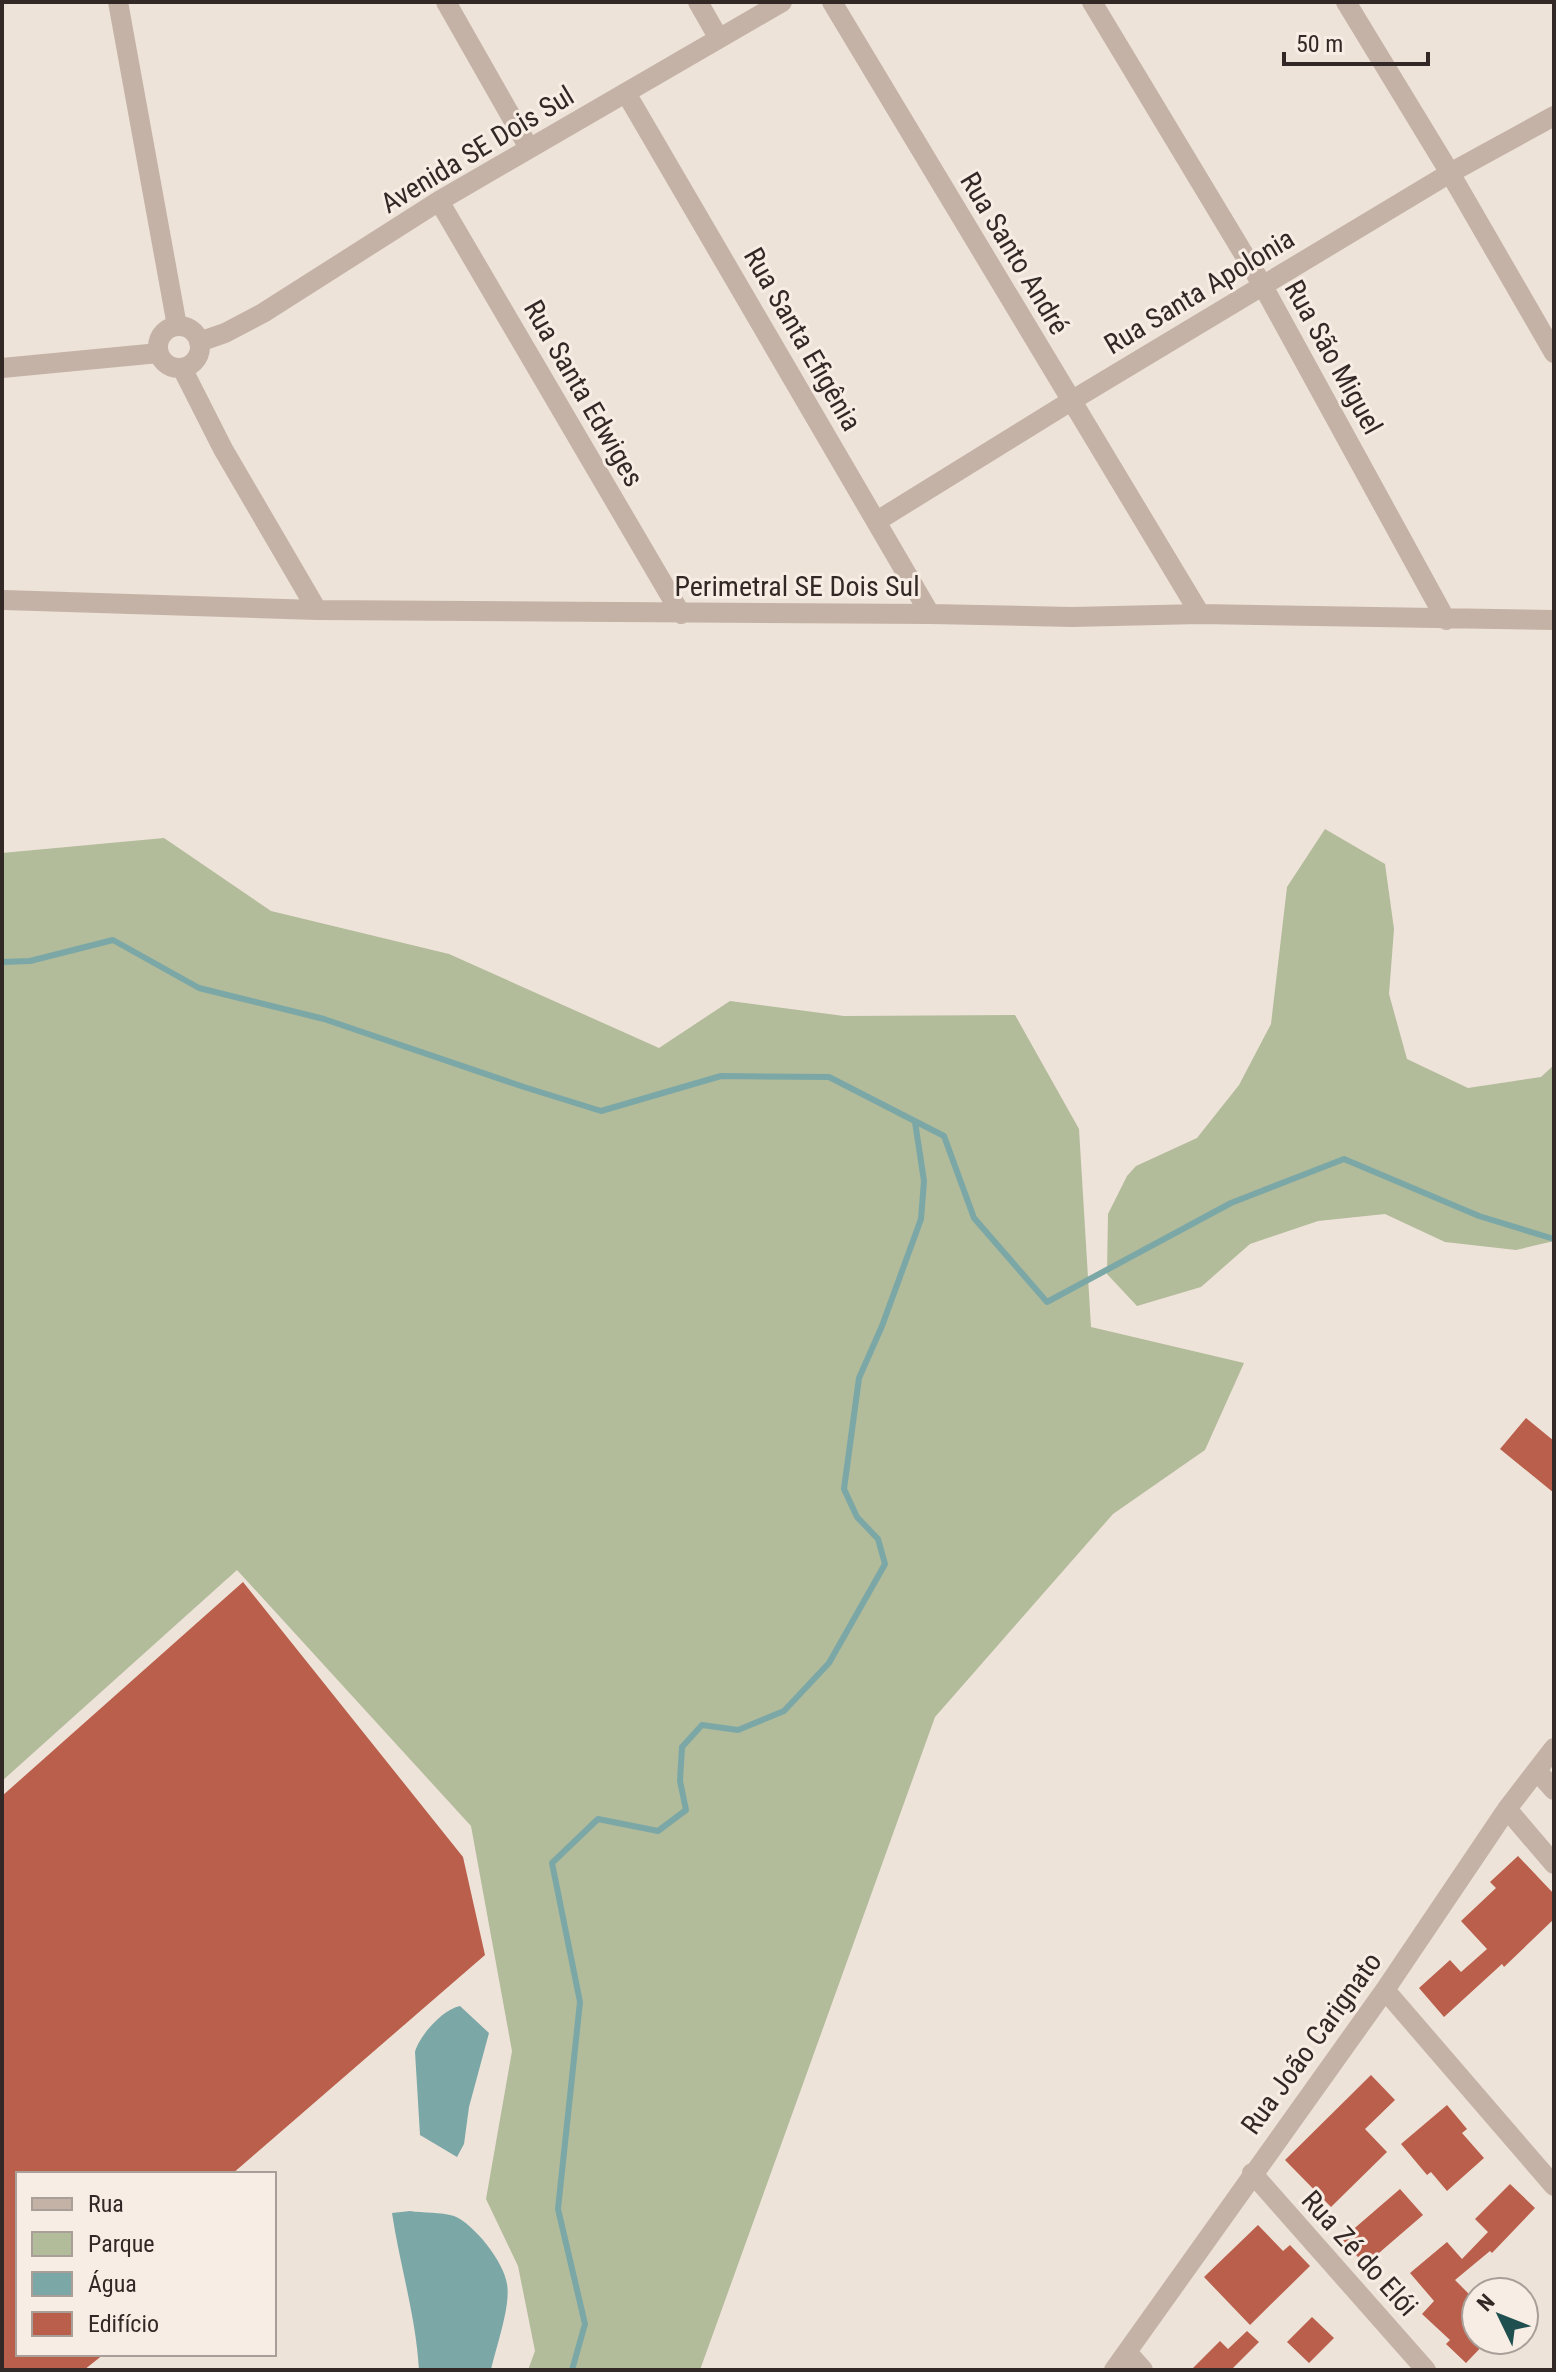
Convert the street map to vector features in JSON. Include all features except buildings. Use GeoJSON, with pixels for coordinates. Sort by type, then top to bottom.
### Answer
{"type":"FeatureCollection","features":[{"type":"Feature","properties":{"kind":"street"},"geometry":{"type":"LineString","coordinates":[[118,2],[177,326]]}},
{"type":"Feature","properties":{"kind":"street"},"geometry":{"type":"LineString","coordinates":[[446,2],[529,148]]}},
{"type":"Feature","properties":{"kind":"street"},"geometry":{"type":"LineString","coordinates":[[698,2],[718,37]]}},
{"type":"Feature","properties":{"kind":"street","name":"Avenida SE Dois Sul"},"geometry":{"type":"LineString","coordinates":[[199,342],[225,333],[263,313],[439,201],[782,2]]}},
{"type":"Feature","properties":{"kind":"street","name":"Rua Santo André"},"geometry":{"type":"LineString","coordinates":[[832,2],[1200,614]]}},
{"type":"Feature","properties":{"kind":"street","name":"Rua São Miguel"},"geometry":{"type":"LineString","coordinates":[[1092,2],[1263,286],[1446,620]]}},
{"type":"Feature","properties":{"kind":"street"},"geometry":{"type":"LineString","coordinates":[[1346,2],[1554,353]]}},
{"type":"Feature","properties":{"kind":"street","name":"Rua Santa Efigênia"},"geometry":{"type":"LineString","coordinates":[[626,93],[930,614]]}},
{"type":"Feature","properties":{"kind":"street","name":"Rua Santa Apolonia"},"geometry":{"type":"LineString","coordinates":[[877,521],[1450,173],[1554,116]]}},
{"type":"Feature","properties":{"kind":"street","name":"Rua Santa Edwiges"},"geometry":{"type":"LineString","coordinates":[[439,201],[681,614]]}},
{"type":"Feature","properties":{"kind":"street"},"geometry":{"type":"LineString","coordinates":[[177,326],[191,330],[199,342],[198,355],[182,368],[168,365],[159,353],[158,346],[164,333],[177,326]]}},
{"type":"Feature","properties":{"kind":"street"},"geometry":{"type":"LineString","coordinates":[[2,368],[159,353]]}},
{"type":"Feature","properties":{"kind":"street"},"geometry":{"type":"LineString","coordinates":[[182,368],[223,449],[317,610]]}},
{"type":"Feature","properties":{"kind":"street","name":"Perimetral SE Dois Sul"},"geometry":{"type":"LineString","coordinates":[[4,600],[317,610],[1072,617],[1200,614],[1554,620]]}},
{"type":"Feature","properties":{"kind":"street","name":"Rua João Carignato"},"geometry":{"type":"LineString","coordinates":[[1114,2370],[1385,1990],[1507,1809],[1554,1748]]}},
{"type":"Feature","properties":{"kind":"street"},"geometry":{"type":"LineString","coordinates":[[1538,1772],[1554,1790]]}},
{"type":"Feature","properties":{"kind":"street"},"geometry":{"type":"LineString","coordinates":[[1507,1809],[1554,1864]]}},
{"type":"Feature","properties":{"kind":"street"},"geometry":{"type":"LineString","coordinates":[[1385,1990],[1554,2186]]}},
{"type":"Feature","properties":{"kind":"street","name":"Rua Zé do Elói"},"geometry":{"type":"LineString","coordinates":[[1252,2173],[1426,2370]]}},
{"type":"Feature","properties":{"kind":"street"},"geometry":{"type":"LineString","coordinates":[[1127,2352],[1143,2370]]}},
{"type":"Feature","properties":{"kind":"green space"},"geometry":{"type":"Polygon","coordinates":[[[1325,829],[1385,864],[1394,929],[1389,994],[1407,1059],[1468,1088],[1541,1077],[1554,1065],[1554,1241],[1516,1250],[1445,1242],[1385,1214],[1318,1221],[1250,1244],[1201,1287],[1137,1306],[1107,1274],[1108,1214],[1127,1176],[1136,1166],[1197,1138],[1239,1085],[1271,1024],[1287,887],[1325,829]]]}},
{"type":"Feature","properties":{"kind":"green space"},"geometry":{"type":"Polygon","coordinates":[[[164,838],[271,911],[449,954],[659,1048],[730,1001],[844,1016],[1015,1015],[1079,1129],[1091,1327],[1244,1363],[1205,1450],[1113,1514],[935,1717],[700,2370],[528,2370],[535,2351],[518,2266],[486,2199],[512,2051],[471,1826],[237,1570],[2,1781],[2,853],[164,838]]]}},
{"type":"Feature","properties":{"kind":"water"},"geometry":{"type":"Polygon","coordinates":[[[460,2006],[489,2033],[469,2107],[464,2144],[457,2157],[420,2135],[415,2052],[421,2038],[433,2024],[446,2012],[460,2006]]]}},
{"type":"Feature","properties":{"kind":"water"},"geometry":{"type":"Polygon","coordinates":[[[410,2211],[449,2215],[462,2220],[479,2235],[500,2265],[508,2293],[491,2370],[419,2370],[415,2331],[392,2213],[410,2211]]]}},
{"type":"Feature","properties":{"kind":"waterway"},"geometry":{"type":"LineString","coordinates":[[2,962],[30,961],[113,940],[199,988],[324,1019],[601,1111],[721,1076],[829,1077],[944,1136],[974,1218],[1047,1302],[1231,1203],[1344,1159],[1479,1216],[1554,1239]]}},
{"type":"Feature","properties":{"kind":"waterway"},"geometry":{"type":"LineString","coordinates":[[572,2370],[585,2324],[558,2209],[580,2002],[552,1863],[598,1819],[658,1831],[686,1810],[680,1781],[682,1747],[702,1725],[738,1730],[784,1711],[829,1663],[885,1564],[878,1539],[857,1517],[844,1489],[859,1378],[882,1326],[921,1219],[924,1181],[915,1122]]}}]}
